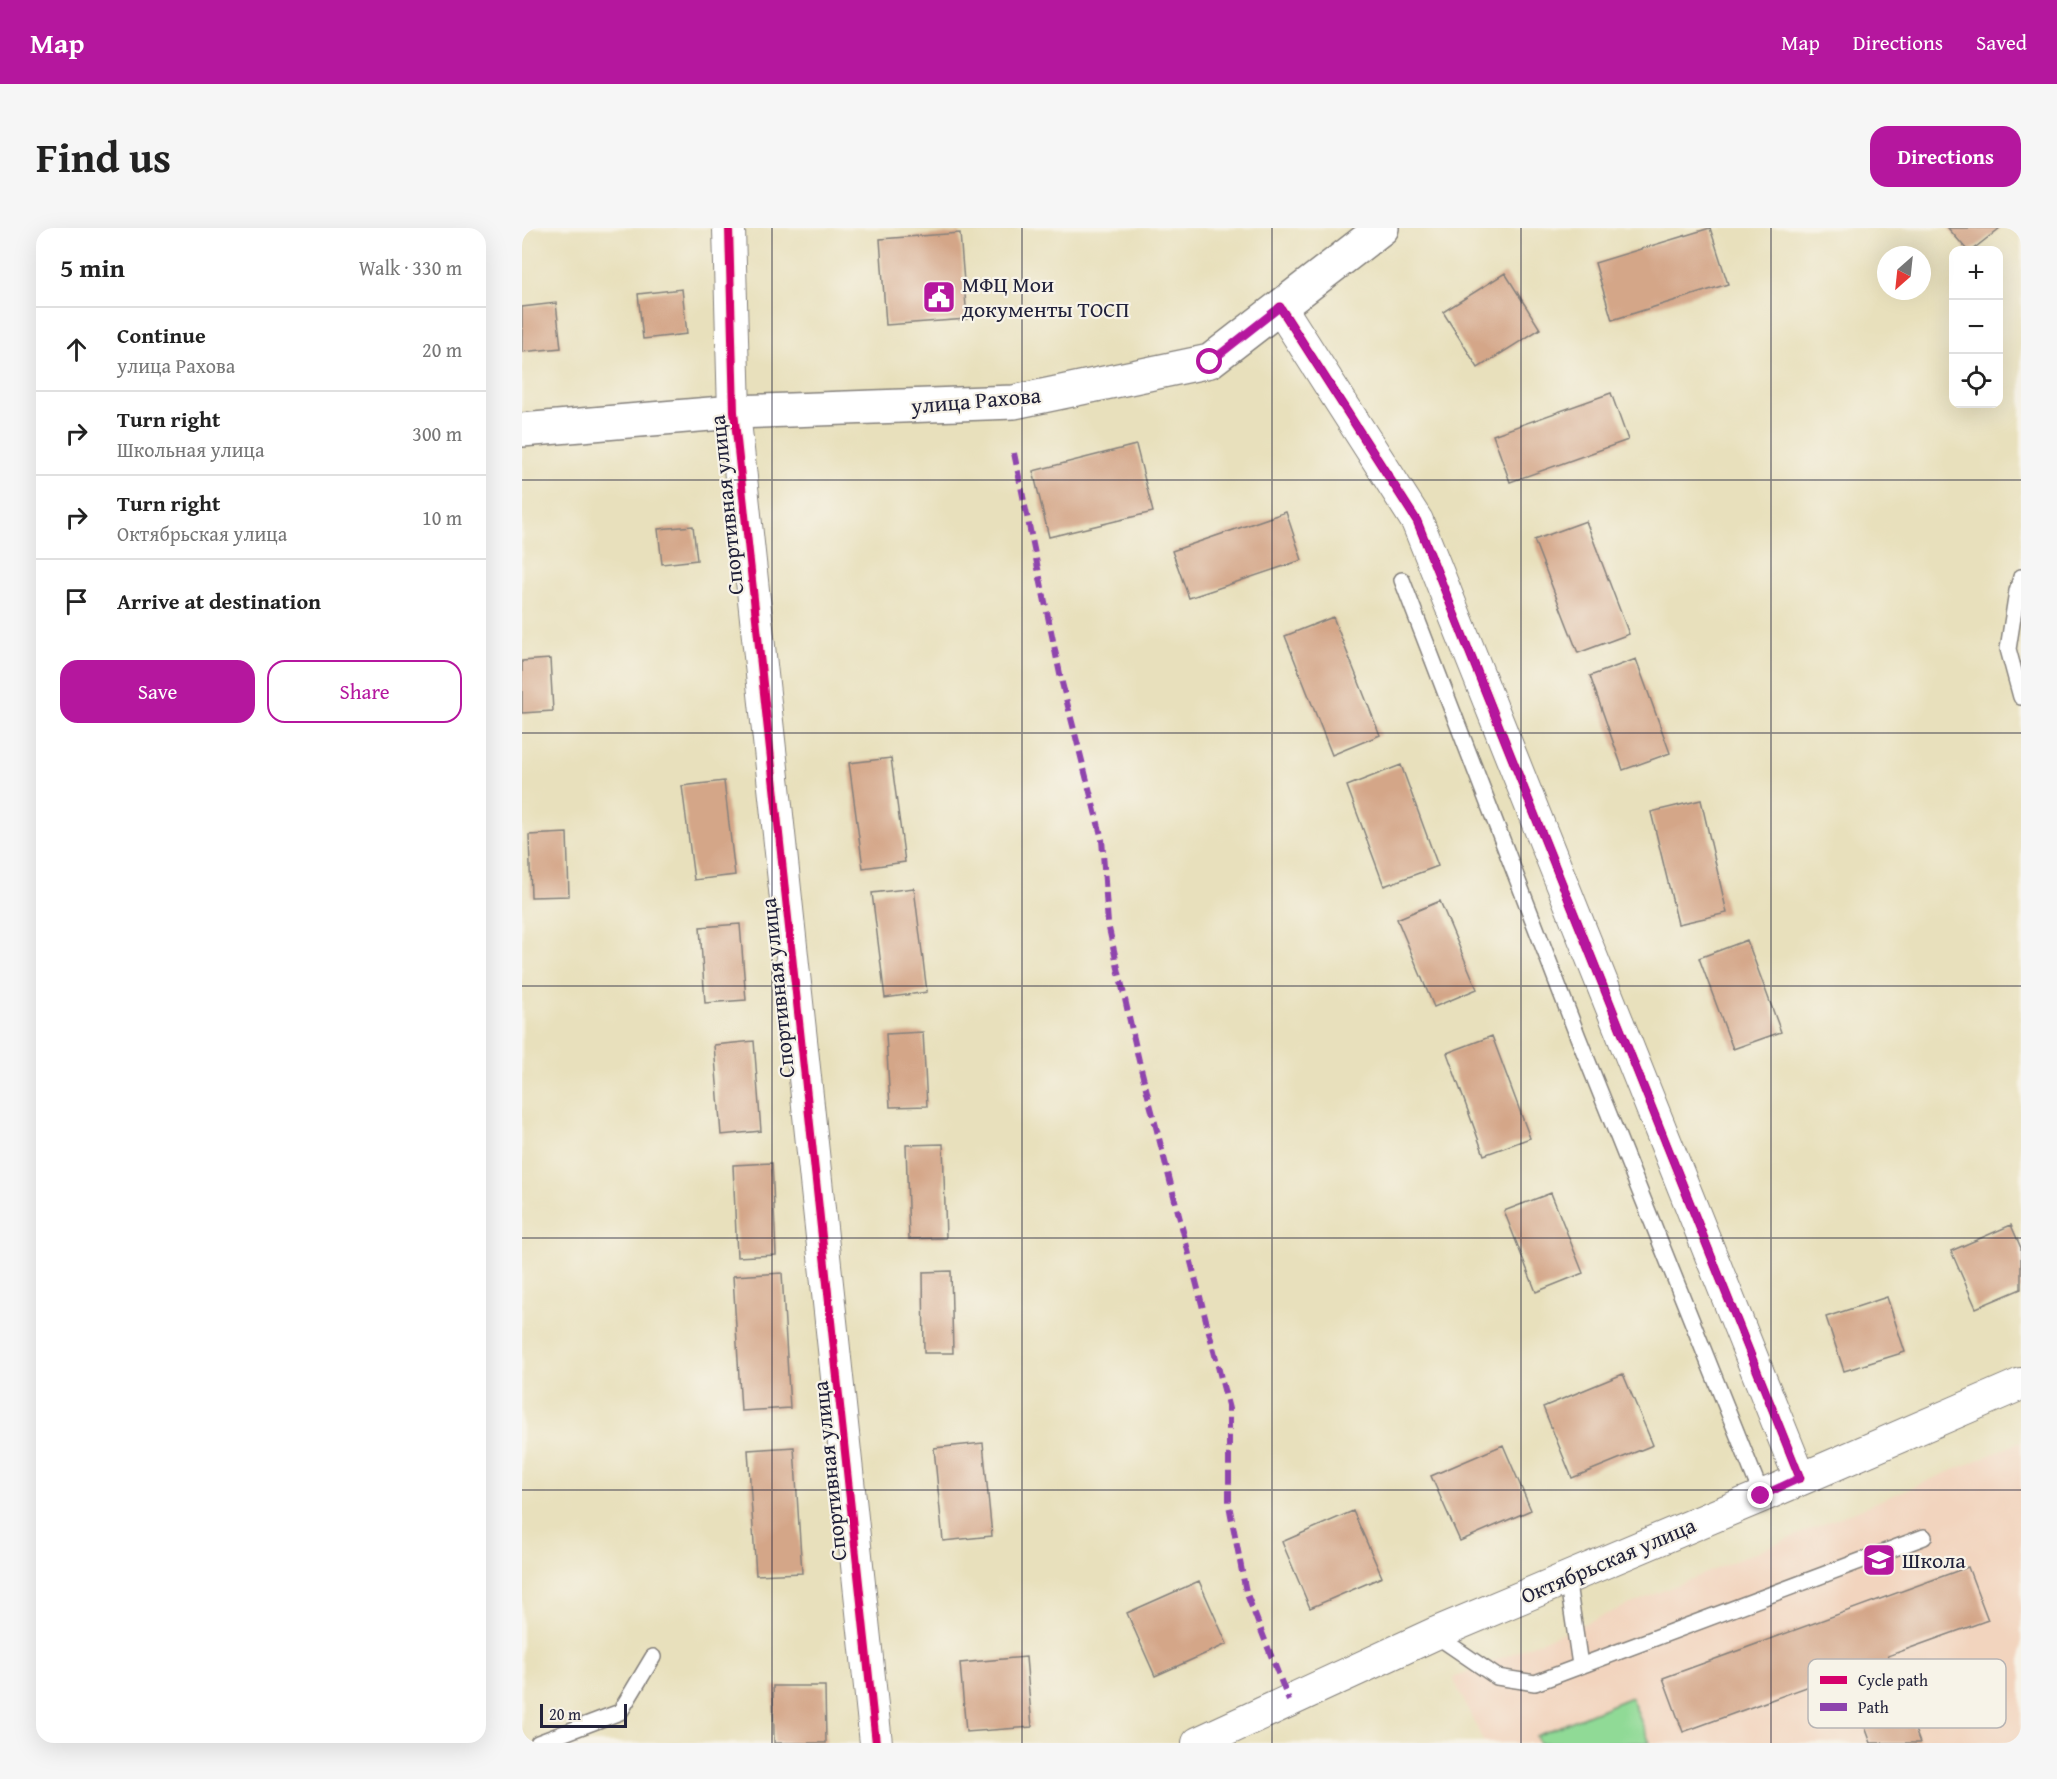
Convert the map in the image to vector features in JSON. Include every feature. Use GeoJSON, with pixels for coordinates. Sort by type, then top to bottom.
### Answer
{"type":"FeatureCollection","features":[{"type":"Feature","properties":{"kind":"street","name":"Спортивная улица"},"geometry":{"type":"LineString","coordinates":[[729,228],[734,412],[876,1743]]}},
{"type":"Feature","properties":{"kind":"street","name":"улица Рахова"},"geometry":{"type":"LineString","coordinates":[[524,433],[734,412],[1014,402],[1210,362],[1382,228]]}},
{"type":"Feature","properties":{"kind":"street"},"geometry":{"type":"LineString","coordinates":[[1280,307],[1417,521],[1800,1478]]}},
{"type":"Feature","properties":{"kind":"street","name":"Октябрьская улица"},"geometry":{"type":"LineString","coordinates":[[1198,1743],[1434,1634],[2021,1384]]}},
{"type":"Feature","properties":{"kind":"lane"},"geometry":{"type":"LineString","coordinates":[[2021,577],[2008,649],[2021,697]]}},
{"type":"Feature","properties":{"kind":"lane"},"geometry":{"type":"LineString","coordinates":[[1402,580],[1574,1026],[1761,1496]]}},
{"type":"Feature","properties":{"kind":"lane"},"geometry":{"type":"LineString","coordinates":[[1434,1634],[1497,1677],[1535,1683],[1924,1537]]}},
{"type":"Feature","properties":{"kind":"lane"},"geometry":{"type":"LineString","coordinates":[[1566,1577],[1580,1665]]}},
{"type":"Feature","properties":{"kind":"lane"},"geometry":{"type":"LineString","coordinates":[[538,1743],[620,1712],[653,1658]]}},
{"type":"Feature","properties":{"kind":"shaded area","name":"Школа"},"geometry":{"type":"Polygon","coordinates":[[[2021,1442],[2021,1743],[1484,1743],[1453,1678],[2021,1442]]]}},
{"type":"Feature","properties":{"kind":"green space"},"geometry":{"type":"Polygon","coordinates":[[[1631,1697],[1650,1743],[1539,1743],[1536,1736],[1631,1697]]]}},
{"type":"Feature","properties":{"kind":"building"},"geometry":{"type":"Polygon","coordinates":[[[1710,228],[1728,284],[1612,320],[1595,263],[1710,228]]]}},
{"type":"Feature","properties":{"kind":"building"},"geometry":{"type":"Polygon","coordinates":[[[1948,228],[2000,228],[1977,246],[1964,246],[1948,228]]]}},
{"type":"Feature","properties":{"kind":"building"},"geometry":{"type":"Polygon","coordinates":[[[960,233],[967,319],[886,325],[880,239],[960,233]]]}},
{"type":"Feature","properties":{"kind":"building"},"geometry":{"type":"Polygon","coordinates":[[[1505,273],[1540,329],[1478,368],[1443,312],[1505,273]]]}},
{"type":"Feature","properties":{"kind":"building"},"geometry":{"type":"Polygon","coordinates":[[[682,289],[687,334],[643,339],[638,294],[682,289]]]}},
{"type":"Feature","properties":{"kind":"building"},"geometry":{"type":"Polygon","coordinates":[[[556,303],[561,348],[522,352],[522,307],[556,303]]]}},
{"type":"Feature","properties":{"kind":"building"},"geometry":{"type":"Polygon","coordinates":[[[1611,393],[1628,440],[1510,482],[1493,435],[1611,393]]]}},
{"type":"Feature","properties":{"kind":"building"},"geometry":{"type":"Polygon","coordinates":[[[1136,445],[1153,512],[1049,537],[1033,471],[1136,445]]]}},
{"type":"Feature","properties":{"kind":"building"},"geometry":{"type":"Polygon","coordinates":[[[1286,512],[1302,560],[1189,598],[1172,551],[1286,512]]]}},
{"type":"Feature","properties":{"kind":"building"},"geometry":{"type":"Polygon","coordinates":[[[1586,521],[1629,634],[1578,653],[1534,540],[1586,521]]]}},
{"type":"Feature","properties":{"kind":"building"},"geometry":{"type":"Polygon","coordinates":[[[693,526],[697,560],[662,564],[658,529],[693,526]]]}},
{"type":"Feature","properties":{"kind":"building"},"geometry":{"type":"Polygon","coordinates":[[[1333,617],[1380,735],[1332,755],[1285,636],[1333,617]]]}},
{"type":"Feature","properties":{"kind":"building"},"geometry":{"type":"Polygon","coordinates":[[[550,659],[553,711],[522,713],[522,661],[550,659]]]}},
{"type":"Feature","properties":{"kind":"building"},"geometry":{"type":"Polygon","coordinates":[[[1636,659],[1670,753],[1623,770],[1590,676],[1636,659]]]}},
{"type":"Feature","properties":{"kind":"building"},"geometry":{"type":"Polygon","coordinates":[[[891,758],[905,862],[863,868],[849,763],[891,758]]]}},
{"type":"Feature","properties":{"kind":"building"},"geometry":{"type":"Polygon","coordinates":[[[1401,765],[1438,866],[1384,886],[1347,786],[1401,765]]]}},
{"type":"Feature","properties":{"kind":"building"},"geometry":{"type":"Polygon","coordinates":[[[724,781],[735,875],[694,880],[682,786],[724,781]]]}},
{"type":"Feature","properties":{"kind":"building"},"geometry":{"type":"Polygon","coordinates":[[[1701,800],[1727,913],[1678,924],[1651,812],[1701,800]]]}},
{"type":"Feature","properties":{"kind":"building"},"geometry":{"type":"Polygon","coordinates":[[[567,833],[569,896],[531,897],[529,835],[567,833]]]}},
{"type":"Feature","properties":{"kind":"building"},"geometry":{"type":"Polygon","coordinates":[[[914,888],[927,992],[885,998],[872,893],[914,888]]]}},
{"type":"Feature","properties":{"kind":"building"},"geometry":{"type":"Polygon","coordinates":[[[1440,901],[1477,989],[1434,1007],[1397,919],[1440,901]]]}},
{"type":"Feature","properties":{"kind":"building"},"geometry":{"type":"Polygon","coordinates":[[[740,924],[746,1000],[705,1003],[700,927],[740,924]]]}},
{"type":"Feature","properties":{"kind":"building"},"geometry":{"type":"Polygon","coordinates":[[[1747,940],[1781,1032],[1733,1049],[1699,958],[1747,940]]]}},
{"type":"Feature","properties":{"kind":"building"},"geometry":{"type":"Polygon","coordinates":[[[923,1032],[927,1106],[890,1107],[886,1034],[923,1032]]]}},
{"type":"Feature","properties":{"kind":"building"},"geometry":{"type":"Polygon","coordinates":[[[1492,1036],[1530,1138],[1484,1155],[1447,1053],[1492,1036]]]}},
{"type":"Feature","properties":{"kind":"building"},"geometry":{"type":"Polygon","coordinates":[[[754,1041],[761,1131],[721,1135],[714,1045],[754,1041]]]}},
{"type":"Feature","properties":{"kind":"building"},"geometry":{"type":"Polygon","coordinates":[[[943,1144],[946,1238],[909,1239],[906,1145],[943,1144]]]}},
{"type":"Feature","properties":{"kind":"building"},"geometry":{"type":"Polygon","coordinates":[[[772,1163],[776,1255],[737,1257],[733,1165],[772,1163]]]}},
{"type":"Feature","properties":{"kind":"building"},"geometry":{"type":"Polygon","coordinates":[[[1551,1193],[1583,1273],[1536,1292],[1504,1211],[1551,1193]]]}},
{"type":"Feature","properties":{"kind":"building"},"geometry":{"type":"Polygon","coordinates":[[[2011,1225],[2021,1248],[2021,1289],[1976,1308],[1951,1251],[2011,1225]]]}},
{"type":"Feature","properties":{"kind":"building"},"geometry":{"type":"Polygon","coordinates":[[[951,1271],[953,1353],[924,1353],[923,1272],[951,1271]]]}},
{"type":"Feature","properties":{"kind":"building"},"geometry":{"type":"Polygon","coordinates":[[[782,1273],[790,1408],[741,1411],[733,1276],[782,1273]]]}},
{"type":"Feature","properties":{"kind":"building"},"geometry":{"type":"Polygon","coordinates":[[[1887,1297],[1905,1352],[1844,1371],[1826,1317],[1887,1297]]]}},
{"type":"Feature","properties":{"kind":"building"},"geometry":{"type":"Polygon","coordinates":[[[1623,1374],[1653,1445],[1572,1478],[1543,1407],[1623,1374]]]}},
{"type":"Feature","properties":{"kind":"building"},"geometry":{"type":"Polygon","coordinates":[[[983,1443],[992,1536],[943,1541],[934,1448],[983,1443]]]}},
{"type":"Feature","properties":{"kind":"building"},"geometry":{"type":"Polygon","coordinates":[[[1503,1445],[1531,1510],[1460,1541],[1431,1476],[1503,1445]]]}},
{"type":"Feature","properties":{"kind":"building"},"geometry":{"type":"Polygon","coordinates":[[[794,1447],[802,1573],[756,1575],[748,1450],[794,1447]]]}},
{"type":"Feature","properties":{"kind":"building"},"geometry":{"type":"Polygon","coordinates":[[[1353,1511],[1382,1577],[1310,1608],[1282,1542],[1353,1511]]]}},
{"type":"Feature","properties":{"kind":"building"},"geometry":{"type":"Polygon","coordinates":[[[1968,1567],[1988,1620],[1888,1656],[1889,1659],[1808,1659],[1808,1686],[1683,1732],[1663,1678],[1968,1567]]]}},
{"type":"Feature","properties":{"kind":"building"},"geometry":{"type":"Polygon","coordinates":[[[1199,1581],[1227,1644],[1155,1676],[1127,1613],[1199,1581]]]}},
{"type":"Feature","properties":{"kind":"building"},"geometry":{"type":"Polygon","coordinates":[[[1026,1657],[1032,1727],[966,1732],[960,1663],[1026,1657]]]}},
{"type":"Feature","properties":{"kind":"building"},"geometry":{"type":"Polygon","coordinates":[[[773,1686],[825,1686],[826,1743],[774,1743],[773,1686]]]}},
{"type":"Feature","properties":{"kind":"building"},"geometry":{"type":"Polygon","coordinates":[[[1865,1728],[1914,1728],[1920,1743],[1871,1743],[1865,1728]]]}},
{"type":"Feature","properties":{"kind":"marked path"},"geometry":{"type":"LineString","coordinates":[[1014,453],[1061,679],[1102,839],[1108,924],[1139,1061],[1229,1409],[1229,1505],[1246,1592],[1289,1701]]}},
{"type":"Feature","properties":{"kind":"cycle path"},"geometry":{"type":"LineString","coordinates":[[729,228],[734,412],[876,1743]]}},
{"type":"Feature","properties":{"kind":"cycle path"},"geometry":{"type":"LineString","coordinates":[[1280,307],[1417,521],[1800,1478]]}},
{"type":"Feature","properties":{"kind":"place","name":"МФЦ Мои документы ТОСП"},"geometry":{"type":"Point","coordinates":[939,297]}},
{"type":"Feature","properties":{"kind":"place","name":"Школа"},"geometry":{"type":"Point","coordinates":[1879,1560]}},
{"type":"Feature","properties":{"kind":"route"},"geometry":{"type":"LineString","coordinates":[[1210,362],[1280,307],[1417,521],[1800,1478],[1761,1496]]}}]}
